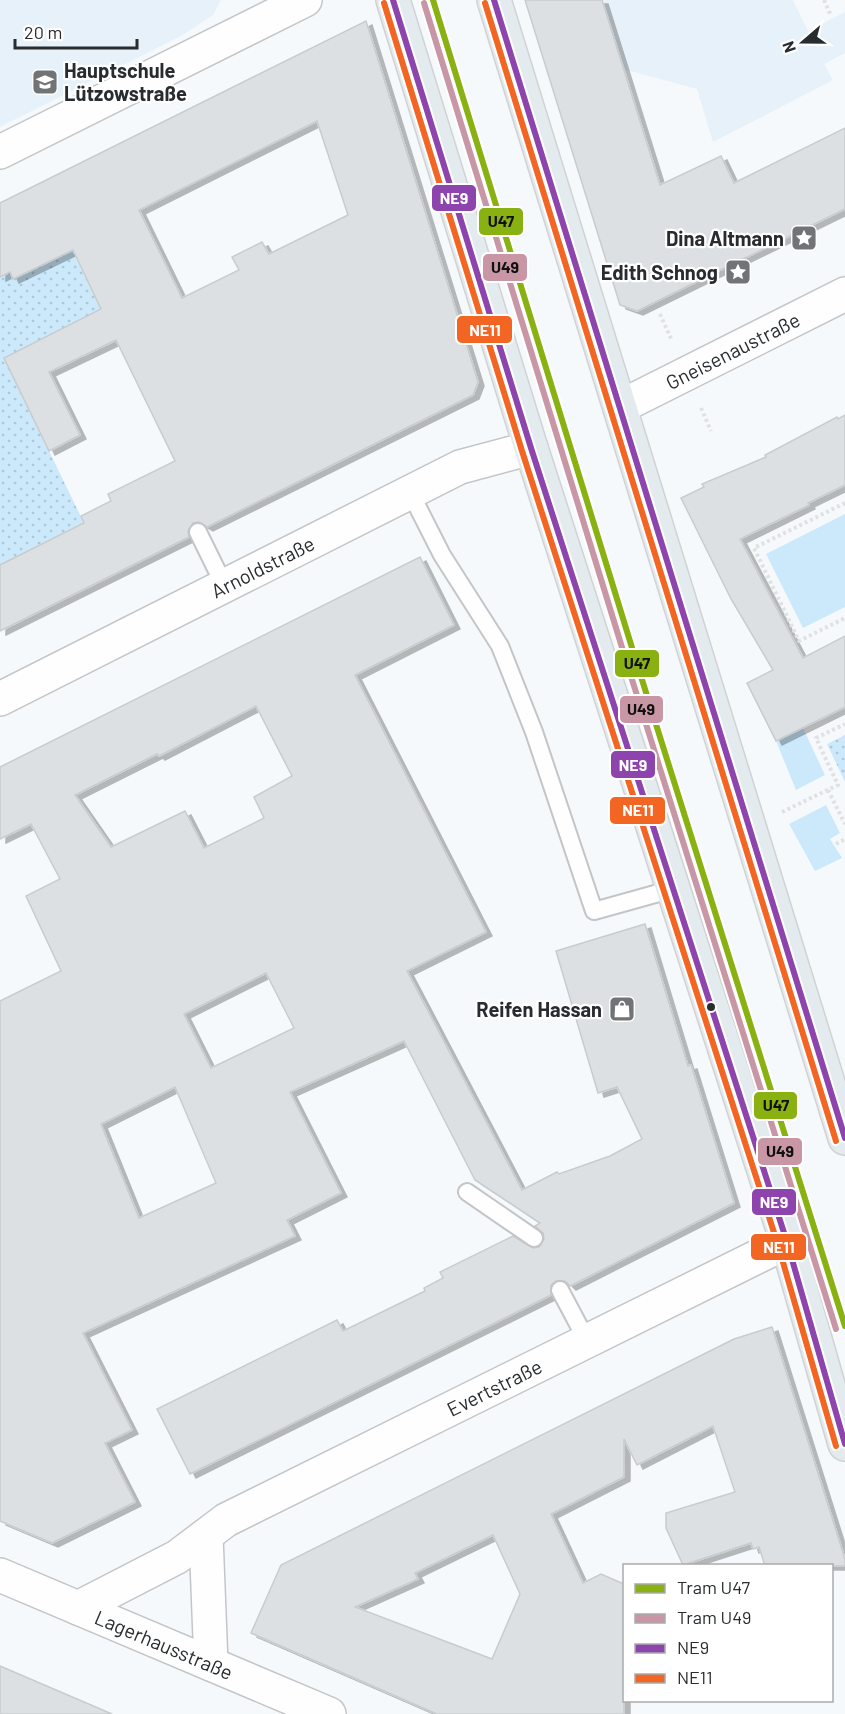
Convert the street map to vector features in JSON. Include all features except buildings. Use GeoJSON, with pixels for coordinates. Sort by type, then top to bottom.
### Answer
{"type":"FeatureCollection","features":[{"type":"Feature","properties":{"kind":"main road"},"geometry":{"type":"LineString","coordinates":[[393,0],[531,448],[787,1242],[845,1444]]}},
{"type":"Feature","properties":{"kind":"main road"},"geometry":{"type":"LineString","coordinates":[[494,0],[845,1138]]}},
{"type":"Feature","properties":{"kind":"street"},"geometry":{"type":"LineString","coordinates":[[0,152],[305,0]]}},
{"type":"Feature","properties":{"kind":"street","name":"Gneisenaustraße"},"geometry":{"type":"LineString","coordinates":[[620,407],[845,294]]}},
{"type":"Feature","properties":{"kind":"street","name":"Arnoldstraße"},"geometry":{"type":"LineString","coordinates":[[0,699],[460,468],[531,448]]}},
{"type":"Feature","properties":{"kind":"street","name":"Evertstraße"},"geometry":{"type":"LineString","coordinates":[[78,1608],[177,1557],[226,1520],[787,1242]]}},
{"type":"Feature","properties":{"kind":"street"},"geometry":{"type":"LineString","coordinates":[[206,1536],[211,1664]]}},
{"type":"Feature","properties":{"kind":"street","name":"Lagerhausstraße"},"geometry":{"type":"LineString","coordinates":[[0,1575],[329,1714]]}},
{"type":"Feature","properties":{"kind":"lane"},"geometry":{"type":"LineString","coordinates":[[410,492],[442,555],[500,646],[534,732],[594,911],[673,889]]}},
{"type":"Feature","properties":{"kind":"lane"},"geometry":{"type":"LineString","coordinates":[[198,532],[225,587]]}},
{"type":"Feature","properties":{"kind":"lane"},"geometry":{"type":"LineString","coordinates":[[467,1192],[534,1238]]}},
{"type":"Feature","properties":{"kind":"lane"},"geometry":{"type":"LineString","coordinates":[[560,1290],[587,1341]]}},
{"type":"Feature","properties":{"kind":"path"},"geometry":{"type":"LineString","coordinates":[[824,0],[831,16]]}},
{"type":"Feature","properties":{"kind":"path"},"geometry":{"type":"LineString","coordinates":[[845,503],[754,548],[800,641],[845,618]]}},
{"type":"Feature","properties":{"kind":"path"},"geometry":{"type":"LineString","coordinates":[[781,813],[838,785],[816,738],[845,724]]}},
{"type":"Feature","properties":{"kind":"path"},"geometry":{"type":"LineString","coordinates":[[828,790],[845,824]]}},
{"type":"Feature","properties":{"kind":"path"},"geometry":{"type":"LineString","coordinates":[[836,844],[845,839]]}},
{"type":"Feature","properties":{"kind":"shaded area","name":"Hauptschule Lützowstraße"},"geometry":{"type":"Polygon","coordinates":[[[0,0],[221,0],[213,15],[181,36],[0,127],[0,0]]]}},
{"type":"Feature","properties":{"kind":"shaded area"},"geometry":{"type":"Polygon","coordinates":[[[602,0],[793,0],[808,31],[845,12],[845,53],[824,64],[833,80],[713,142],[697,89],[623,69],[602,0]]]}},
{"type":"Feature","properties":{"kind":"shaded area"},"geometry":{"type":"Polygon","coordinates":[[[69,243],[101,309],[4,358],[84,523],[0,565],[0,277],[10,272],[14,279],[42,265],[69,243]]]}},
{"type":"Feature","properties":{"kind":"shaded area"},"geometry":{"type":"Polygon","coordinates":[[[845,514],[845,607],[803,628],[766,554],[845,514]]]}},
{"type":"Feature","properties":{"kind":"shaded area"},"geometry":{"type":"Polygon","coordinates":[[[803,728],[825,775],[796,790],[776,741],[803,728]]]}},
{"type":"Feature","properties":{"kind":"shaded area"},"geometry":{"type":"Polygon","coordinates":[[[845,735],[845,782],[827,744],[845,735]]]}},
{"type":"Feature","properties":{"kind":"shaded area"},"geometry":{"type":"Polygon","coordinates":[[[826,805],[840,833],[830,839],[842,858],[815,871],[789,824],[826,805]]]}},
{"type":"Feature","properties":{"kind":"tram line","name":"U47"},"geometry":{"type":"LineString","coordinates":[[433,0],[633,651],[845,1326]]}},
{"type":"Feature","properties":{"kind":"tram line","name":"U49"},"geometry":{"type":"LineString","coordinates":[[424,3],[624,654],[836,1329]]}},
{"type":"Feature","properties":{"kind":"transit line","name":"NE9"},"geometry":{"type":"LineString","coordinates":[[393,0],[531,448],[787,1242],[845,1444]]}},
{"type":"Feature","properties":{"kind":"transit line","name":"NE9"},"geometry":{"type":"LineString","coordinates":[[494,0],[845,1138]]}},
{"type":"Feature","properties":{"kind":"transit line","name":"NE11"},"geometry":{"type":"LineString","coordinates":[[384,3],[522,451],[778,1245],[836,1446]]}},
{"type":"Feature","properties":{"kind":"transit line","name":"NE11"},"geometry":{"type":"LineString","coordinates":[[485,3],[836,1141]]}},
{"type":"Feature","properties":{"kind":"place","name":"Hauptschule Lützowstraße"},"geometry":{"type":"Point","coordinates":[45,82]}},
{"type":"Feature","properties":{"kind":"place","name":"Dina Altmann"},"geometry":{"type":"Point","coordinates":[804,238]}},
{"type":"Feature","properties":{"kind":"place","name":"Edith Schnog"},"geometry":{"type":"Point","coordinates":[738,272]}},
{"type":"Feature","properties":{"kind":"place","name":"Reifen Hassan"},"geometry":{"type":"Point","coordinates":[622,1009]}}]}
